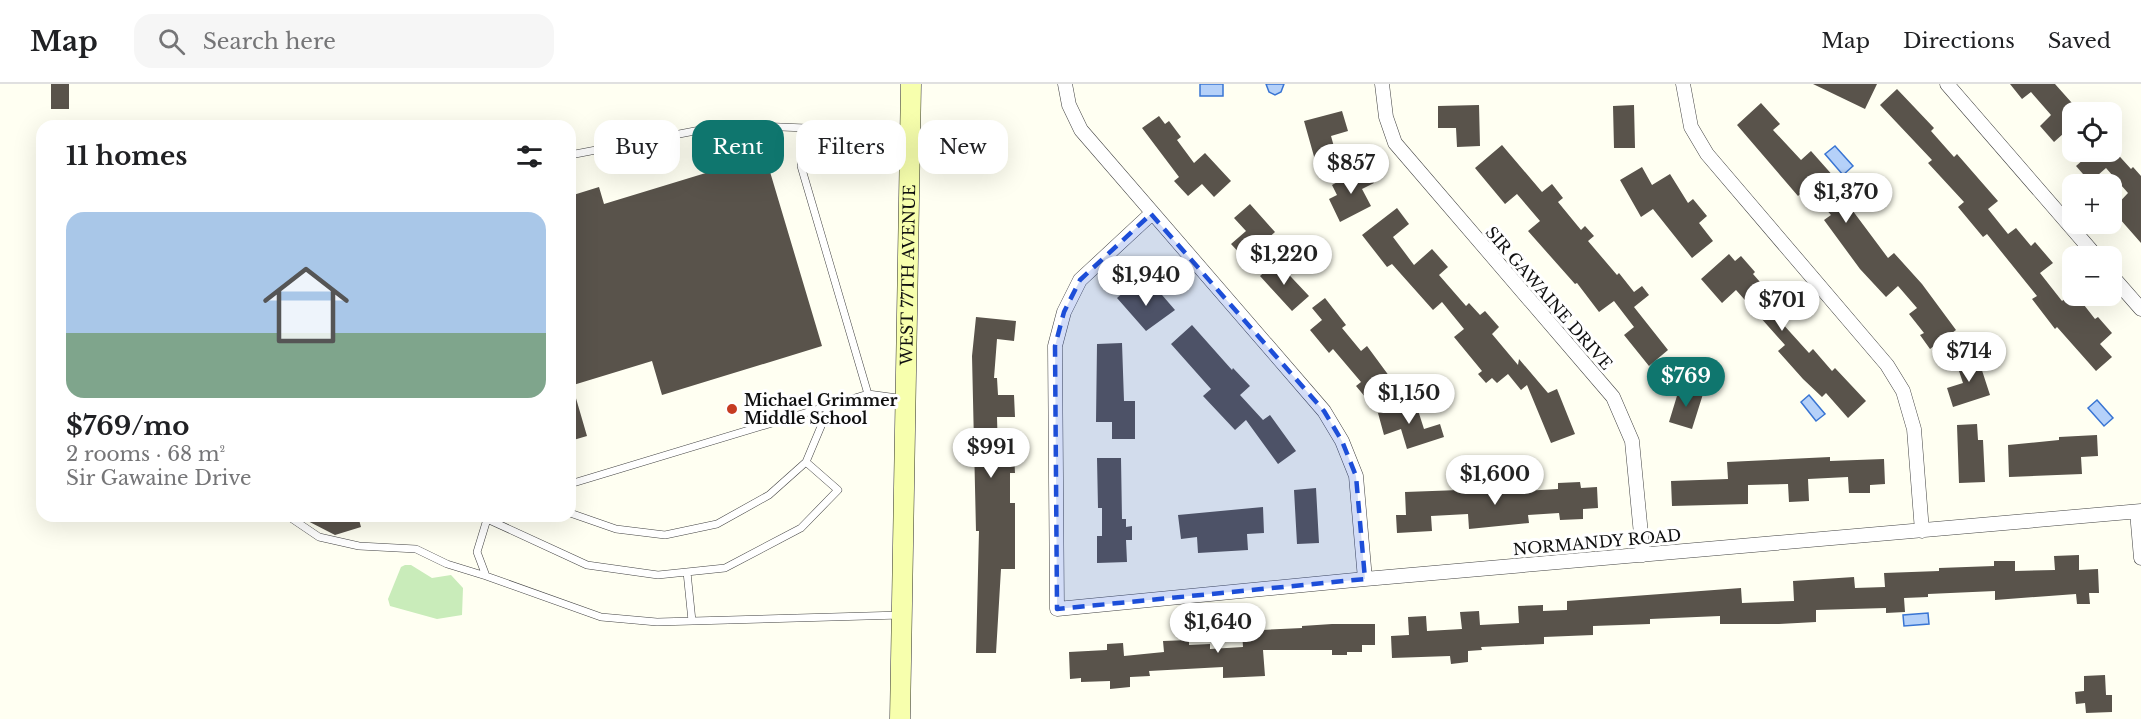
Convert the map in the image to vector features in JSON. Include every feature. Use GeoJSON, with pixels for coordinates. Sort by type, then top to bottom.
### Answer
{"type":"FeatureCollection","features":[{"type":"Feature","properties":{"kind":"street","name":"WEST 77TH AVENUE"},"geometry":{"type":"LineString","coordinates":[[900,719],[911,84]]}},
{"type":"Feature","properties":{"kind":"street"},"geometry":{"type":"LineString","coordinates":[[1065,84],[1069,105],[1081,130],[1151,214],[1324,411],[1342,441],[1356,476],[1365,579]]}},
{"type":"Feature","properties":{"kind":"street","name":"SIR GAWAINE DRIVE"},"geometry":{"type":"LineString","coordinates":[[1382,84],[1386,117],[1395,143],[1613,397],[1632,441],[1643,555]]}},
{"type":"Feature","properties":{"kind":"street"},"geometry":{"type":"LineString","coordinates":[[1683,84],[1691,127],[1707,154],[1887,365],[1903,391],[1914,429],[1922,531]]}},
{"type":"Feature","properties":{"kind":"street"},"geometry":{"type":"LineString","coordinates":[[1947,84],[2087,246]]}},
{"type":"Feature","properties":{"kind":"street","name":"NORMANDY ROAD"},"geometry":{"type":"LineString","coordinates":[[1151,214],[1080,280],[1064,312],[1055,346],[1057,609],[1365,579],[2139,512]]}},
{"type":"Feature","properties":{"kind":"street"},"geometry":{"type":"LineString","coordinates":[[2122,287],[2141,309]]}},
{"type":"Feature","properties":{"kind":"street"},"geometry":{"type":"LineString","coordinates":[[2139,512],[2141,558]]}},
{"type":"Feature","properties":{"kind":"lane"},"geometry":{"type":"LineString","coordinates":[[576,154],[726,125],[796,128]]}},
{"type":"Feature","properties":{"kind":"lane"},"geometry":{"type":"LineString","coordinates":[[906,146],[910,147]]}},
{"type":"Feature","properties":{"kind":"lane"},"geometry":{"type":"LineString","coordinates":[[804,174],[868,394]]}},
{"type":"Feature","properties":{"kind":"lane"},"geometry":{"type":"LineString","coordinates":[[576,482],[868,394],[905,400]]}},
{"type":"Feature","properties":{"kind":"lane"},"geometry":{"type":"LineString","coordinates":[[576,515],[616,529],[665,535],[717,525],[770,495],[806,462],[830,405]]}},
{"type":"Feature","properties":{"kind":"lane"},"geometry":{"type":"LineString","coordinates":[[498,522],[588,565],[658,575],[725,568],[801,528],[838,490],[806,462]]}},
{"type":"Feature","properties":{"kind":"lane"},"geometry":{"type":"LineString","coordinates":[[297,522],[319,537],[359,546],[416,549],[447,564],[601,617],[657,622],[902,615]]}},
{"type":"Feature","properties":{"kind":"lane"},"geometry":{"type":"LineString","coordinates":[[486,522],[477,552],[486,576]]}},
{"type":"Feature","properties":{"kind":"lane"},"geometry":{"type":"LineString","coordinates":[[687,572],[692,621]]}},
{"type":"Feature","properties":{"kind":"highlighted area"},"geometry":{"type":"Polygon","coordinates":[[[1151,214],[1324,411],[1342,441],[1356,476],[1365,579],[1057,609],[1055,346],[1064,312],[1080,280],[1151,214]]]}},
{"type":"Feature","properties":{"kind":"green space"},"geometry":{"type":"Polygon","coordinates":[[[411,565],[432,578],[451,575],[463,588],[462,615],[437,619],[390,606],[388,599],[401,567],[411,565]]]}},
{"type":"Feature","properties":{"kind":"water"},"geometry":{"type":"Polygon","coordinates":[[[1200,84],[1223,84],[1223,96],[1200,96],[1200,84]]]}},
{"type":"Feature","properties":{"kind":"water"},"geometry":{"type":"Polygon","coordinates":[[[1266,84],[1284,84],[1281,92],[1275,95],[1269,92],[1266,84]]]}},
{"type":"Feature","properties":{"kind":"water"},"geometry":{"type":"Polygon","coordinates":[[[1835,146],[1853,166],[1843,175],[1825,154],[1835,146]]]}},
{"type":"Feature","properties":{"kind":"water"},"geometry":{"type":"Polygon","coordinates":[[[1809,395],[1825,414],[1816,421],[1801,402],[1809,395]]]}},
{"type":"Feature","properties":{"kind":"water"},"geometry":{"type":"Polygon","coordinates":[[[2097,400],[2113,418],[2104,426],[2088,408],[2097,400]]]}},
{"type":"Feature","properties":{"kind":"water"},"geometry":{"type":"Polygon","coordinates":[[[1928,613],[1929,624],[1904,626],[1903,615],[1928,613]]]}},
{"type":"Feature","properties":{"kind":"building"},"geometry":{"type":"Polygon","coordinates":[[[51,84],[69,84],[69,109],[51,109],[51,84]]]}},
{"type":"Feature","properties":{"kind":"building"},"geometry":{"type":"Polygon","coordinates":[[[1813,84],[1877,84],[1865,109],[1813,84]]]}},
{"type":"Feature","properties":{"kind":"building"},"geometry":{"type":"Polygon","coordinates":[[[2010,84],[2055,84],[2071,102],[2062,102],[2062,135],[2054,142],[2040,126],[2051,115],[2031,92],[2022,99],[2010,84]]]}},
{"type":"Feature","properties":{"kind":"building"},"geometry":{"type":"Polygon","coordinates":[[[1897,89],[1934,128],[1931,131],[1954,157],[1957,154],[1998,201],[1988,209],[2008,234],[2016,228],[2031,246],[2035,242],[2053,263],[2040,273],[2062,301],[2062,306],[2085,306],[2095,319],[2098,317],[2112,333],[2100,344],[2112,357],[2096,371],[2057,327],[2055,329],[2032,299],[2037,296],[1987,234],[1983,237],[1958,207],[1964,202],[1928,163],[1932,160],[1880,105],[1897,89]]]}},
{"type":"Feature","properties":{"kind":"building"},"geometry":{"type":"Polygon","coordinates":[[[1761,103],[1780,124],[1773,130],[1801,160],[1811,151],[1843,187],[1838,191],[1888,258],[1894,253],[1922,284],[1956,330],[1930,349],[1920,335],[1924,333],[1909,314],[1917,308],[1898,286],[1886,297],[1860,269],[1824,220],[1831,215],[1807,188],[1798,196],[1737,125],[1761,103]]]}},
{"type":"Feature","properties":{"kind":"building"},"geometry":{"type":"Polygon","coordinates":[[[1479,105],[1480,146],[1457,147],[1456,128],[1438,128],[1438,106],[1479,105]]]}},
{"type":"Feature","properties":{"kind":"building"},"geometry":{"type":"Polygon","coordinates":[[[1634,105],[1635,148],[1614,148],[1613,106],[1634,105]]]}},
{"type":"Feature","properties":{"kind":"building"},"geometry":{"type":"Polygon","coordinates":[[[1342,111],[1348,131],[1331,136],[1336,154],[1315,160],[1304,121],[1342,111]]]}},
{"type":"Feature","properties":{"kind":"building"},"geometry":{"type":"Polygon","coordinates":[[[1159,116],[1165,124],[1169,121],[1181,137],[1177,140],[1194,163],[1205,153],[1231,181],[1214,197],[1202,184],[1188,196],[1174,181],[1179,177],[1142,128],[1159,116]]]}},
{"type":"Feature","properties":{"kind":"building"},"geometry":{"type":"Polygon","coordinates":[[[1502,145],[1542,192],[1552,184],[1563,198],[1558,202],[1581,230],[1585,226],[1594,236],[1588,241],[1617,275],[1619,273],[1634,292],[1642,286],[1649,295],[1634,307],[1668,350],[1649,366],[1624,335],[1634,327],[1614,301],[1599,312],[1577,283],[1575,284],[1528,231],[1540,221],[1517,194],[1505,204],[1475,168],[1502,145]]]}},
{"type":"Feature","properties":{"kind":"building"},"geometry":{"type":"Polygon","coordinates":[[[2122,159],[2141,176],[2141,243],[2122,221],[2122,199],[2128,193],[2122,186],[2122,174],[2111,174],[2106,168],[2099,174],[2083,174],[2076,166],[2081,162],[2122,162],[2122,159]]]}},
{"type":"Feature","properties":{"kind":"building"},"geometry":{"type":"Polygon","coordinates":[[[1365,167],[1374,183],[1362,189],[1371,206],[1340,222],[1329,199],[1337,195],[1332,185],[1365,167]]]}},
{"type":"Feature","properties":{"kind":"building"},"geometry":{"type":"Polygon","coordinates":[[[1642,167],[1652,185],[1670,174],[1688,203],[1693,199],[1707,216],[1699,223],[1713,241],[1692,258],[1653,209],[1641,217],[1620,180],[1642,167]]]}},
{"type":"Feature","properties":{"kind":"building"},"geometry":{"type":"Polygon","coordinates":[[[703,174],[771,174],[822,346],[662,395],[652,361],[576,384],[576,194],[599,187],[604,204],[703,174]]]}},
{"type":"Feature","properties":{"kind":"building"},"geometry":{"type":"Polygon","coordinates":[[[1250,204],[1275,232],[1245,259],[1231,244],[1246,231],[1234,218],[1250,204]]]}},
{"type":"Feature","properties":{"kind":"building"},"geometry":{"type":"Polygon","coordinates":[[[1397,208],[1409,224],[1393,237],[1414,265],[1432,249],[1448,267],[1439,275],[1466,306],[1469,303],[1480,315],[1485,311],[1499,327],[1492,334],[1518,365],[1519,359],[1548,393],[1557,389],[1575,434],[1551,443],[1527,385],[1521,390],[1508,374],[1497,383],[1492,378],[1486,383],[1478,374],[1482,371],[1454,337],[1464,329],[1442,302],[1433,310],[1392,264],[1387,267],[1362,235],[1397,208]]]}},
{"type":"Feature","properties":{"kind":"building"},"geometry":{"type":"Polygon","coordinates":[[[1729,254],[1735,261],[1741,256],[1755,272],[1753,274],[1789,315],[1781,322],[1809,353],[1813,349],[1832,371],[1835,368],[1866,401],[1848,418],[1826,393],[1822,397],[1803,379],[1778,351],[1785,345],[1736,290],[1722,303],[1701,279],[1729,254]]]}},
{"type":"Feature","properties":{"kind":"building"},"geometry":{"type":"Polygon","coordinates":[[[1276,261],[1309,296],[1292,311],[1260,276],[1276,261]]]}},
{"type":"Feature","properties":{"kind":"building"},"geometry":{"type":"Polygon","coordinates":[[[1132,285],[1143,299],[1156,288],[1175,310],[1146,331],[1117,298],[1132,285]]]}},
{"type":"Feature","properties":{"kind":"building"},"geometry":{"type":"Polygon","coordinates":[[[1325,298],[1346,325],[1342,328],[1361,351],[1367,346],[1395,384],[1371,404],[1356,386],[1361,382],[1333,349],[1329,353],[1310,330],[1322,320],[1312,308],[1325,298]]]}},
{"type":"Feature","properties":{"kind":"building"},"geometry":{"type":"Polygon","coordinates":[[[976,317],[1016,321],[1014,341],[997,339],[994,378],[997,378],[998,395],[1014,395],[1015,417],[997,417],[998,453],[1014,453],[1015,473],[1010,473],[1010,503],[1015,503],[1015,569],[1001,569],[996,653],[976,653],[979,531],[976,531],[972,356],[976,317]]]}},
{"type":"Feature","properties":{"kind":"building"},"geometry":{"type":"Polygon","coordinates":[[[1192,325],[1232,370],[1233,368],[1250,386],[1240,395],[1263,420],[1270,415],[1296,451],[1278,464],[1246,420],[1235,430],[1203,396],[1211,389],[1171,344],[1192,325]]]}},
{"type":"Feature","properties":{"kind":"building"},"geometry":{"type":"Polygon","coordinates":[[[1122,343],[1124,401],[1135,401],[1135,439],[1112,439],[1112,422],[1096,422],[1097,344],[1122,343]]]}},
{"type":"Feature","properties":{"kind":"building"},"geometry":{"type":"Polygon","coordinates":[[[1977,355],[1990,395],[1953,407],[1947,388],[1963,383],[1956,362],[1977,355]]]}},
{"type":"Feature","properties":{"kind":"building"},"geometry":{"type":"Polygon","coordinates":[[[1680,386],[1703,394],[1692,429],[1669,422],[1680,386]]]}},
{"type":"Feature","properties":{"kind":"building"},"geometry":{"type":"Polygon","coordinates":[[[576,398],[587,436],[576,439],[576,398]]]}},
{"type":"Feature","properties":{"kind":"building"},"geometry":{"type":"Polygon","coordinates":[[[1415,401],[1424,429],[1440,424],[1444,437],[1407,449],[1401,429],[1384,435],[1378,413],[1415,401]]]}},
{"type":"Feature","properties":{"kind":"building"},"geometry":{"type":"Polygon","coordinates":[[[1977,424],[1978,440],[1983,440],[1985,482],[1959,483],[1957,425],[1977,424]]]}},
{"type":"Feature","properties":{"kind":"building"},"geometry":{"type":"Polygon","coordinates":[[[2097,435],[2098,456],[2081,457],[2082,474],[2009,477],[2008,445],[2059,440],[2059,437],[2097,435]]]}},
{"type":"Feature","properties":{"kind":"building"},"geometry":{"type":"Polygon","coordinates":[[[1830,457],[1830,461],[1884,459],[1885,484],[1870,485],[1870,493],[1849,493],[1848,477],[1808,479],[1809,501],[1789,502],[1788,484],[1748,485],[1748,504],[1672,506],[1671,481],[1728,479],[1727,462],[1830,457]]]}},
{"type":"Feature","properties":{"kind":"building"},"geometry":{"type":"Polygon","coordinates":[[[1097,458],[1121,458],[1122,519],[1126,519],[1126,527],[1132,526],[1132,540],[1126,540],[1127,562],[1097,563],[1097,536],[1102,536],[1102,508],[1098,508],[1097,458]]]}},
{"type":"Feature","properties":{"kind":"building"},"geometry":{"type":"Polygon","coordinates":[[[1580,482],[1581,488],[1597,487],[1598,508],[1583,509],[1583,519],[1560,520],[1559,513],[1528,515],[1529,523],[1469,529],[1468,514],[1431,516],[1432,531],[1397,533],[1396,515],[1406,515],[1405,492],[1487,489],[1487,493],[1558,489],[1558,483],[1580,482]]]}},
{"type":"Feature","properties":{"kind":"building"},"geometry":{"type":"Polygon","coordinates":[[[1316,488],[1319,543],[1297,544],[1294,490],[1316,488]]]}},
{"type":"Feature","properties":{"kind":"building"},"geometry":{"type":"Polygon","coordinates":[[[1263,507],[1264,533],[1247,534],[1248,550],[1198,553],[1197,537],[1181,539],[1178,515],[1263,507]]]}},
{"type":"Feature","properties":{"kind":"building"},"geometry":{"type":"Polygon","coordinates":[[[310,522],[360,522],[361,527],[335,535],[310,522]]]}},
{"type":"Feature","properties":{"kind":"building"},"geometry":{"type":"Polygon","coordinates":[[[2079,555],[2079,570],[2098,569],[2099,593],[2089,593],[2090,604],[2077,604],[2076,594],[1995,600],[1995,591],[1928,594],[1928,597],[1904,598],[1905,612],[1886,613],[1886,608],[1816,610],[1816,622],[1779,624],[1720,624],[1720,616],[1650,619],[1650,624],[1593,626],[1593,635],[1544,637],[1544,644],[1481,647],[1482,650],[1468,651],[1468,662],[1451,664],[1450,656],[1392,658],[1391,636],[1409,635],[1408,617],[1426,616],[1427,631],[1462,629],[1460,612],[1479,611],[1480,625],[1519,623],[1518,606],[1543,605],[1543,611],[1567,610],[1567,601],[1741,588],[1742,603],[1794,601],[1793,581],[1854,577],[1855,588],[1885,587],[1884,573],[1994,566],[1994,561],[2015,561],[2015,571],[2055,570],[2054,556],[2079,555]]]}},
{"type":"Feature","properties":{"kind":"building"},"geometry":{"type":"Polygon","coordinates":[[[1332,624],[1375,624],[1375,645],[1362,645],[1362,652],[1347,652],[1347,655],[1332,655],[1332,650],[1263,650],[1265,676],[1223,678],[1223,667],[1149,671],[1150,676],[1130,677],[1130,687],[1110,689],[1110,681],[1081,682],[1081,678],[1070,679],[1069,652],[1107,650],[1107,644],[1123,643],[1124,656],[1164,652],[1163,641],[1189,640],[1189,645],[1210,644],[1210,649],[1243,647],[1242,631],[1332,624]]]}},
{"type":"Feature","properties":{"kind":"building"},"geometry":{"type":"Polygon","coordinates":[[[2105,675],[2106,695],[2112,695],[2112,712],[2086,713],[2085,703],[2076,704],[2075,692],[2084,691],[2084,676],[2105,675]]]}},
{"type":"Feature","properties":{"kind":"place","name":"Michael Grimmer Middle School"},"geometry":{"type":"Point","coordinates":[732,409]}}]}
